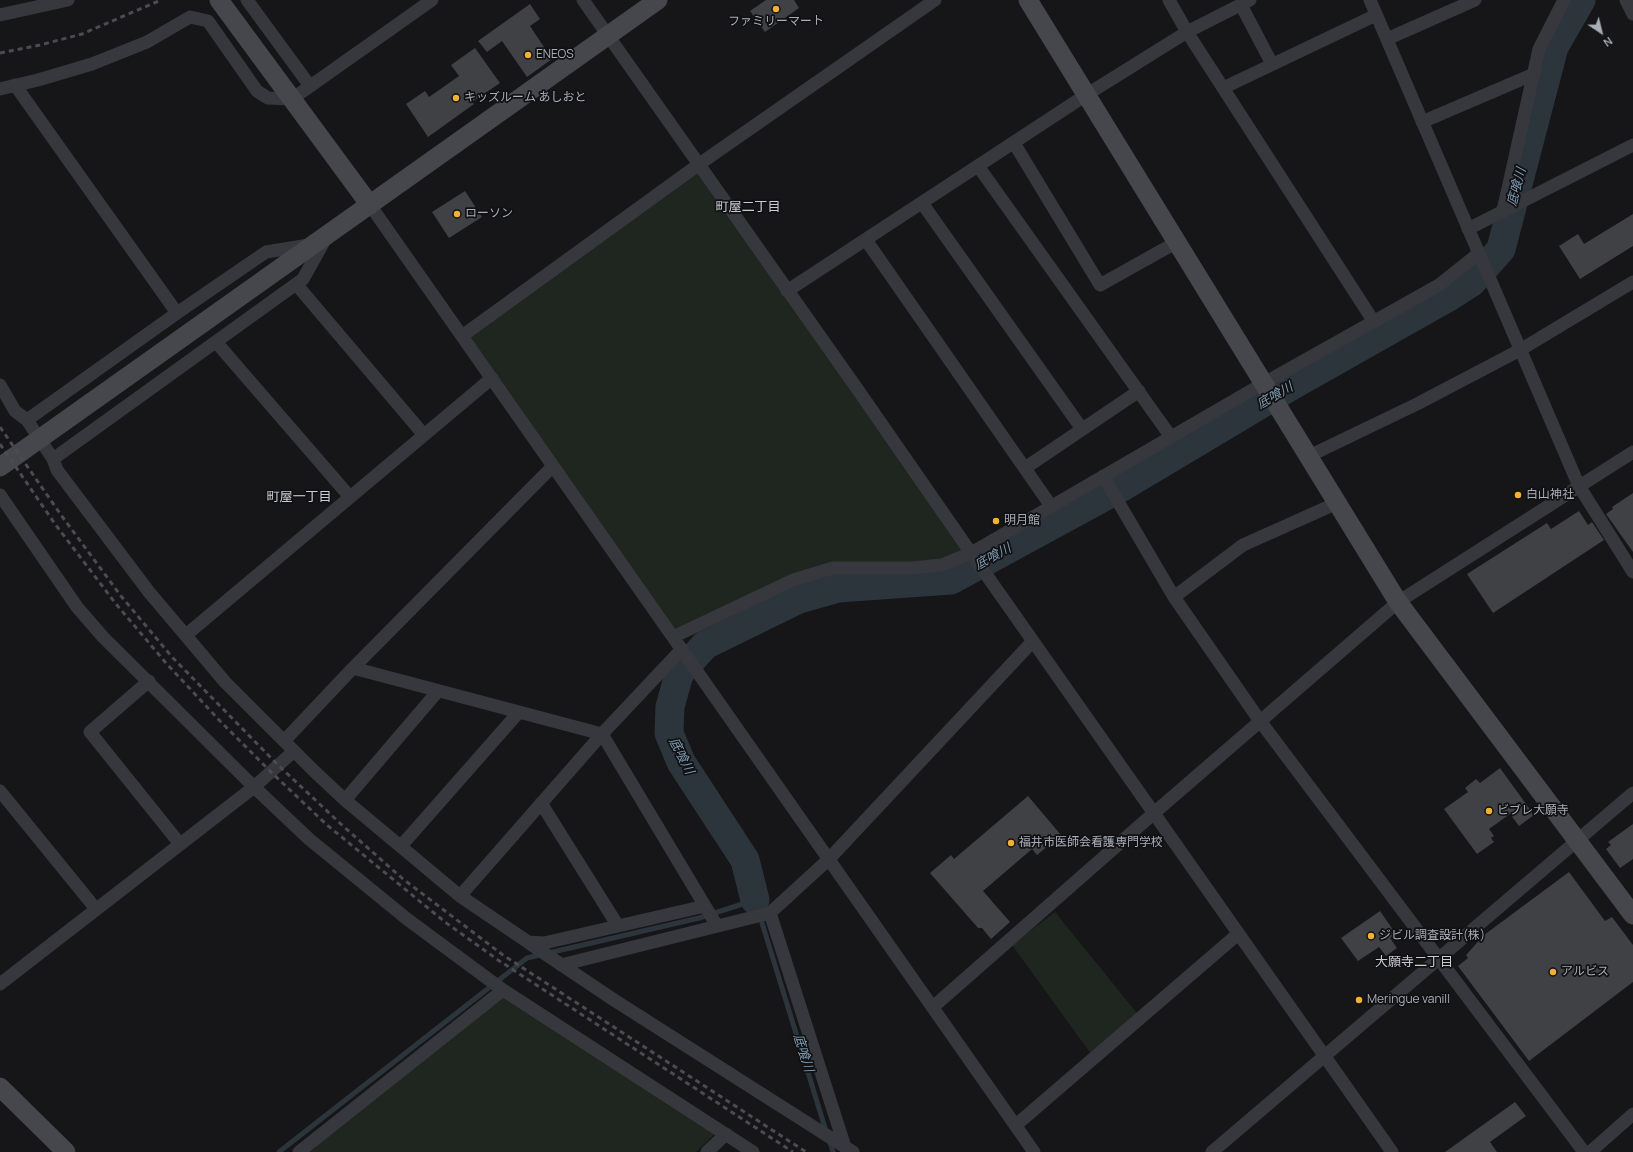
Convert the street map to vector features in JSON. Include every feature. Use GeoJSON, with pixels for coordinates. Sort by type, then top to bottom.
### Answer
{"type":"FeatureCollection","features":[{"type":"Feature","properties":{"kind":"street"},"geometry":{"type":"LineString","coordinates":[[2,11],[68,0]]}},
{"type":"Feature","properties":{"kind":"street"},"geometry":{"type":"LineString","coordinates":[[219,0],[370,205],[1034,1152]]}},
{"type":"Feature","properties":{"kind":"street"},"geometry":{"type":"LineString","coordinates":[[247,0],[310,86]]}},
{"type":"Feature","properties":{"kind":"street"},"geometry":{"type":"LineString","coordinates":[[0,89],[38,80],[92,64],[148,42],[190,17],[208,21],[257,91],[268,98],[292,99],[432,0]]}},
{"type":"Feature","properties":{"kind":"street"},"geometry":{"type":"LineString","coordinates":[[582,0],[858,390],[1392,1152]]}},
{"type":"Feature","properties":{"kind":"street"},"geometry":{"type":"LineString","coordinates":[[0,467],[658,0]]}},
{"type":"Feature","properties":{"kind":"street"},"geometry":{"type":"LineString","coordinates":[[462,336],[698,165],[935,0]]}},
{"type":"Feature","properties":{"kind":"street"},"geometry":{"type":"LineString","coordinates":[[1028,0],[1398,602],[1633,916]]}},
{"type":"Feature","properties":{"kind":"street"},"geometry":{"type":"LineString","coordinates":[[1168,0],[1187,32],[1374,322]]}},
{"type":"Feature","properties":{"kind":"street"},"geometry":{"type":"LineString","coordinates":[[1370,0],[1579,486],[1633,572]]}},
{"type":"Feature","properties":{"kind":"street"},"geometry":{"type":"LineString","coordinates":[[1387,39],[1448,5],[1475,0]]}},
{"type":"Feature","properties":{"kind":"street"},"geometry":{"type":"LineString","coordinates":[[1503,211],[1539,49],[1564,0]]}},
{"type":"Feature","properties":{"kind":"street"},"geometry":{"type":"LineString","coordinates":[[1626,0],[1633,14]]}},
{"type":"Feature","properties":{"kind":"street"},"geometry":{"type":"LineString","coordinates":[[787,291],[1086,95],[1187,32],[1245,2],[1272,64]]}},
{"type":"Feature","properties":{"kind":"street"},"geometry":{"type":"LineString","coordinates":[[1223,88],[1376,15]]}},
{"type":"Feature","properties":{"kind":"street"},"geometry":{"type":"LineString","coordinates":[[1422,122],[1534,74]]}},
{"type":"Feature","properties":{"kind":"street"},"geometry":{"type":"LineString","coordinates":[[15,85],[177,313]]}},
{"type":"Feature","properties":{"kind":"street"},"geometry":{"type":"LineString","coordinates":[[1014,143],[1100,285],[1177,242]]}},
{"type":"Feature","properties":{"kind":"street"},"geometry":{"type":"LineString","coordinates":[[1468,229],[1633,145]]}},
{"type":"Feature","properties":{"kind":"street"},"geometry":{"type":"LineString","coordinates":[[978,166],[1171,437]]}},
{"type":"Feature","properties":{"kind":"street"},"geometry":{"type":"LineString","coordinates":[[922,203],[1082,429]]}},
{"type":"Feature","properties":{"kind":"street"},"geometry":{"type":"LineString","coordinates":[[27,420],[177,313],[266,252],[321,239]]}},
{"type":"Feature","properties":{"kind":"street"},"geometry":{"type":"LineString","coordinates":[[54,459],[296,284],[303,278],[321,239]]}},
{"type":"Feature","properties":{"kind":"street"},"geometry":{"type":"LineString","coordinates":[[866,240],[1052,506]]}},
{"type":"Feature","properties":{"kind":"street"},"geometry":{"type":"LineString","coordinates":[[673,637],[793,580],[833,568],[912,568],[942,565],[971,553],[1264,383],[1439,285],[1479,253]]}},
{"type":"Feature","properties":{"kind":"street"},"geometry":{"type":"LineString","coordinates":[[1309,456],[1418,404],[1520,350],[1633,282]]}},
{"type":"Feature","properties":{"kind":"street"},"geometry":{"type":"LineString","coordinates":[[296,284],[424,435]]}},
{"type":"Feature","properties":{"kind":"street"},"geometry":{"type":"LineString","coordinates":[[216,342],[350,498]]}},
{"type":"Feature","properties":{"kind":"street"},"geometry":{"type":"LineString","coordinates":[[186,635],[492,378]]}},
{"type":"Feature","properties":{"kind":"street"},"geometry":{"type":"LineString","coordinates":[[0,385],[15,411],[27,420],[54,459],[57,470],[149,592],[225,682],[345,800],[460,896],[614,1000],[849,1149]]}},
{"type":"Feature","properties":{"kind":"street"},"geometry":{"type":"LineString","coordinates":[[1025,468],[1139,391]]}},
{"type":"Feature","properties":{"kind":"street"},"geometry":{"type":"LineString","coordinates":[[933,1007],[1398,602],[1633,452]]}},
{"type":"Feature","properties":{"kind":"street"},"geometry":{"type":"LineString","coordinates":[[284,741],[353,668],[553,466]]}},
{"type":"Feature","properties":{"kind":"street"},"geometry":{"type":"LineString","coordinates":[[1103,476],[1174,596],[1260,721],[1584,1152]]}},
{"type":"Feature","properties":{"kind":"street"},"geometry":{"type":"LineString","coordinates":[[0,495],[77,607],[103,637],[149,681],[254,787],[309,839],[407,919],[503,990],[753,1152]]}},
{"type":"Feature","properties":{"kind":"street"},"geometry":{"type":"LineString","coordinates":[[1174,596],[1243,545],[1337,503]]}},
{"type":"Feature","properties":{"kind":"street"},"geometry":{"type":"LineString","coordinates":[[561,965],[770,913],[829,859],[1033,641]]}},
{"type":"Feature","properties":{"kind":"street"},"geometry":{"type":"LineString","coordinates":[[460,896],[602,734],[682,649]]}},
{"type":"Feature","properties":{"kind":"street"},"geometry":{"type":"LineString","coordinates":[[353,668],[602,734],[717,926]]}},
{"type":"Feature","properties":{"kind":"street"},"geometry":{"type":"LineString","coordinates":[[149,681],[90,732],[180,844]]}},
{"type":"Feature","properties":{"kind":"street"},"geometry":{"type":"LineString","coordinates":[[345,800],[438,691]]}},
{"type":"Feature","properties":{"kind":"street"},"geometry":{"type":"LineString","coordinates":[[401,846],[519,712]]}},
{"type":"Feature","properties":{"kind":"street"},"geometry":{"type":"LineString","coordinates":[[0,984],[254,787],[294,751]]}},
{"type":"Feature","properties":{"kind":"street"},"geometry":{"type":"LineString","coordinates":[[0,791],[96,909]]}},
{"type":"Feature","properties":{"kind":"street"},"geometry":{"type":"LineString","coordinates":[[1212,1152],[1633,793]]}},
{"type":"Feature","properties":{"kind":"street"},"geometry":{"type":"LineString","coordinates":[[541,803],[618,926]]}},
{"type":"Feature","properties":{"kind":"street"},"geometry":{"type":"LineString","coordinates":[[528,942],[544,944],[705,906]]}},
{"type":"Feature","properties":{"kind":"street"},"geometry":{"type":"LineString","coordinates":[[770,913],[849,1149]]}},
{"type":"Feature","properties":{"kind":"street"},"geometry":{"type":"LineString","coordinates":[[1016,1125],[1238,934]]}},
{"type":"Feature","properties":{"kind":"street"},"geometry":{"type":"LineString","coordinates":[[299,1152],[503,990]]}},
{"type":"Feature","properties":{"kind":"street"},"geometry":{"type":"LineString","coordinates":[[0,1087],[66,1152]]}},
{"type":"Feature","properties":{"kind":"street"},"geometry":{"type":"LineString","coordinates":[[1590,1152],[1633,1114]]}},
{"type":"Feature","properties":{"kind":"street"},"geometry":{"type":"LineString","coordinates":[[707,1152],[726,1134]]}},
{"type":"Feature","properties":{"kind":"shaded area"},"geometry":{"type":"Polygon","coordinates":[[[698,165],[971,553],[912,568],[820,572],[673,637],[462,336],[698,165]]]}},
{"type":"Feature","properties":{"kind":"shaded area"},"geometry":{"type":"Polygon","coordinates":[[[1055,912],[1141,1018],[1094,1058],[1012,945],[1055,912]]]}},
{"type":"Feature","properties":{"kind":"shaded area"},"geometry":{"type":"Polygon","coordinates":[[[508,993],[719,1130],[696,1152],[309,1152],[508,993]]]}},
{"type":"Feature","properties":{"kind":"building"},"geometry":{"type":"Polygon","coordinates":[[[766,0],[794,0],[799,8],[765,32],[750,11],[766,0]]]}},
{"type":"Feature","properties":{"kind":"building"},"geometry":{"type":"Polygon","coordinates":[[[530,4],[540,19],[530,26],[552,59],[527,77],[502,41],[487,52],[478,41],[530,4]]]}},
{"type":"Feature","properties":{"kind":"building"},"geometry":{"type":"Polygon","coordinates":[[[475,48],[500,83],[472,102],[474,104],[428,137],[406,104],[425,91],[429,97],[459,76],[451,65],[475,48]]]}},
{"type":"Feature","properties":{"kind":"building","name":"ローソン"},"geometry":{"type":"Polygon","coordinates":[[[465,191],[482,217],[449,238],[432,212],[465,191]]]}},
{"type":"Feature","properties":{"kind":"building"},"geometry":{"type":"Polygon","coordinates":[[[1633,214],[1633,246],[1580,279],[1559,246],[1578,234],[1584,244],[1633,214]]]}},
{"type":"Feature","properties":{"kind":"building"},"geometry":{"type":"Polygon","coordinates":[[[1633,493],[1633,552],[1606,514],[1613,509],[1612,507],[1633,493]]]}},
{"type":"Feature","properties":{"kind":"building"},"geometry":{"type":"Polygon","coordinates":[[[1579,511],[1588,525],[1592,522],[1604,540],[1493,613],[1467,574],[1547,523],[1551,529],[1579,511]]]}},
{"type":"Feature","properties":{"kind":"building","name":"ビブレ大願寺"},"geometry":{"type":"Polygon","coordinates":[[[1500,768],[1534,815],[1519,826],[1510,814],[1489,829],[1494,836],[1491,838],[1494,842],[1477,854],[1444,809],[1468,792],[1465,788],[1476,779],[1480,783],[1500,768]]]}},
{"type":"Feature","properties":{"kind":"building"},"geometry":{"type":"Polygon","coordinates":[[[1028,796],[1061,835],[1037,855],[1032,849],[983,891],[1010,922],[991,939],[982,928],[978,928],[930,873],[951,855],[954,859],[1028,796]]]}},
{"type":"Feature","properties":{"kind":"building"},"geometry":{"type":"Polygon","coordinates":[[[1633,824],[1633,859],[1620,868],[1606,849],[1611,845],[1608,842],[1633,824]]]}},
{"type":"Feature","properties":{"kind":"building"},"geometry":{"type":"Polygon","coordinates":[[[1569,872],[1605,921],[1612,917],[1633,945],[1633,982],[1529,1061],[1458,966],[1468,958],[1466,955],[1484,935],[1569,872]]]}},
{"type":"Feature","properties":{"kind":"building"},"geometry":{"type":"Polygon","coordinates":[[[1380,911],[1396,934],[1390,938],[1397,948],[1386,956],[1379,947],[1358,961],[1341,938],[1380,911]]]}},
{"type":"Feature","properties":{"kind":"building"},"geometry":{"type":"Polygon","coordinates":[[[1515,1102],[1526,1116],[1490,1142],[1497,1152],[1445,1152],[1515,1102]]]}},
{"type":"Feature","properties":{"kind":"waterway","name":"底喰川"},"geometry":{"type":"LineString","coordinates":[[755,900],[745,860],[681,762],[669,733],[670,707],[679,674],[705,645],[799,599],[838,588],[951,580],[1122,487],[1286,389],[1447,298],[1472,282],[1501,249],[1554,47],[1581,0]]}},
{"type":"Feature","properties":{"kind":"waterway"},"geometry":{"type":"LineString","coordinates":[[279,1152],[527,958],[699,918],[755,900],[826,1131]]}},
{"type":"Feature","properties":{"kind":"waterway","name":"底喰川"},"geometry":{"type":"LineString","coordinates":[[829,1139],[833,1152]]}},
{"type":"Feature","properties":{"kind":"railway"},"geometry":{"type":"LineString","coordinates":[[0,53],[40,45],[82,34],[161,0]]}},
{"type":"Feature","properties":{"kind":"railway"},"geometry":{"type":"LineString","coordinates":[[0,427],[61,515],[121,596],[172,657],[278,765],[343,826],[403,879],[503,955],[806,1152]]}},
{"type":"Feature","properties":{"kind":"railway"},"geometry":{"type":"LineString","coordinates":[[0,444],[55,524],[116,604],[166,663],[220,721],[327,825],[445,922],[498,960],[793,1152]]}},
{"type":"Feature","properties":{"kind":"place","name":"ファミリーマート"},"geometry":{"type":"Point","coordinates":[776,9]}},
{"type":"Feature","properties":{"kind":"place","name":"ENEOS"},"geometry":{"type":"Point","coordinates":[528,55]}},
{"type":"Feature","properties":{"kind":"place","name":"キッズルーム あしおと"},"geometry":{"type":"Point","coordinates":[456,98]}},
{"type":"Feature","properties":{"kind":"place","name":"ローソン"},"geometry":{"type":"Point","coordinates":[457,214]}},
{"type":"Feature","properties":{"kind":"place","name":"白山神社"},"geometry":{"type":"Point","coordinates":[1518,495]}},
{"type":"Feature","properties":{"kind":"place","name":"明月館"},"geometry":{"type":"Point","coordinates":[996,521]}},
{"type":"Feature","properties":{"kind":"place","name":"ビブレ大願寺"},"geometry":{"type":"Point","coordinates":[1489,811]}},
{"type":"Feature","properties":{"kind":"place","name":"福井市医師会看護専門学校"},"geometry":{"type":"Point","coordinates":[1011,843]}},
{"type":"Feature","properties":{"kind":"place","name":"ジビル調査設計(株)"},"geometry":{"type":"Point","coordinates":[1371,936]}},
{"type":"Feature","properties":{"kind":"place","name":"アルビス"},"geometry":{"type":"Point","coordinates":[1553,972]}},
{"type":"Feature","properties":{"kind":"place","name":"Meringue vanill"},"geometry":{"type":"Point","coordinates":[1359,1000]}},
{"type":"Feature","properties":{"kind":"district","name":"町屋二丁目"},"geometry":{"type":"Point","coordinates":[748,207]}},
{"type":"Feature","properties":{"kind":"district","name":"町屋一丁目"},"geometry":{"type":"Point","coordinates":[299,497]}},
{"type":"Feature","properties":{"kind":"district","name":"大願寺二丁目"},"geometry":{"type":"Point","coordinates":[1414,962]}}]}
